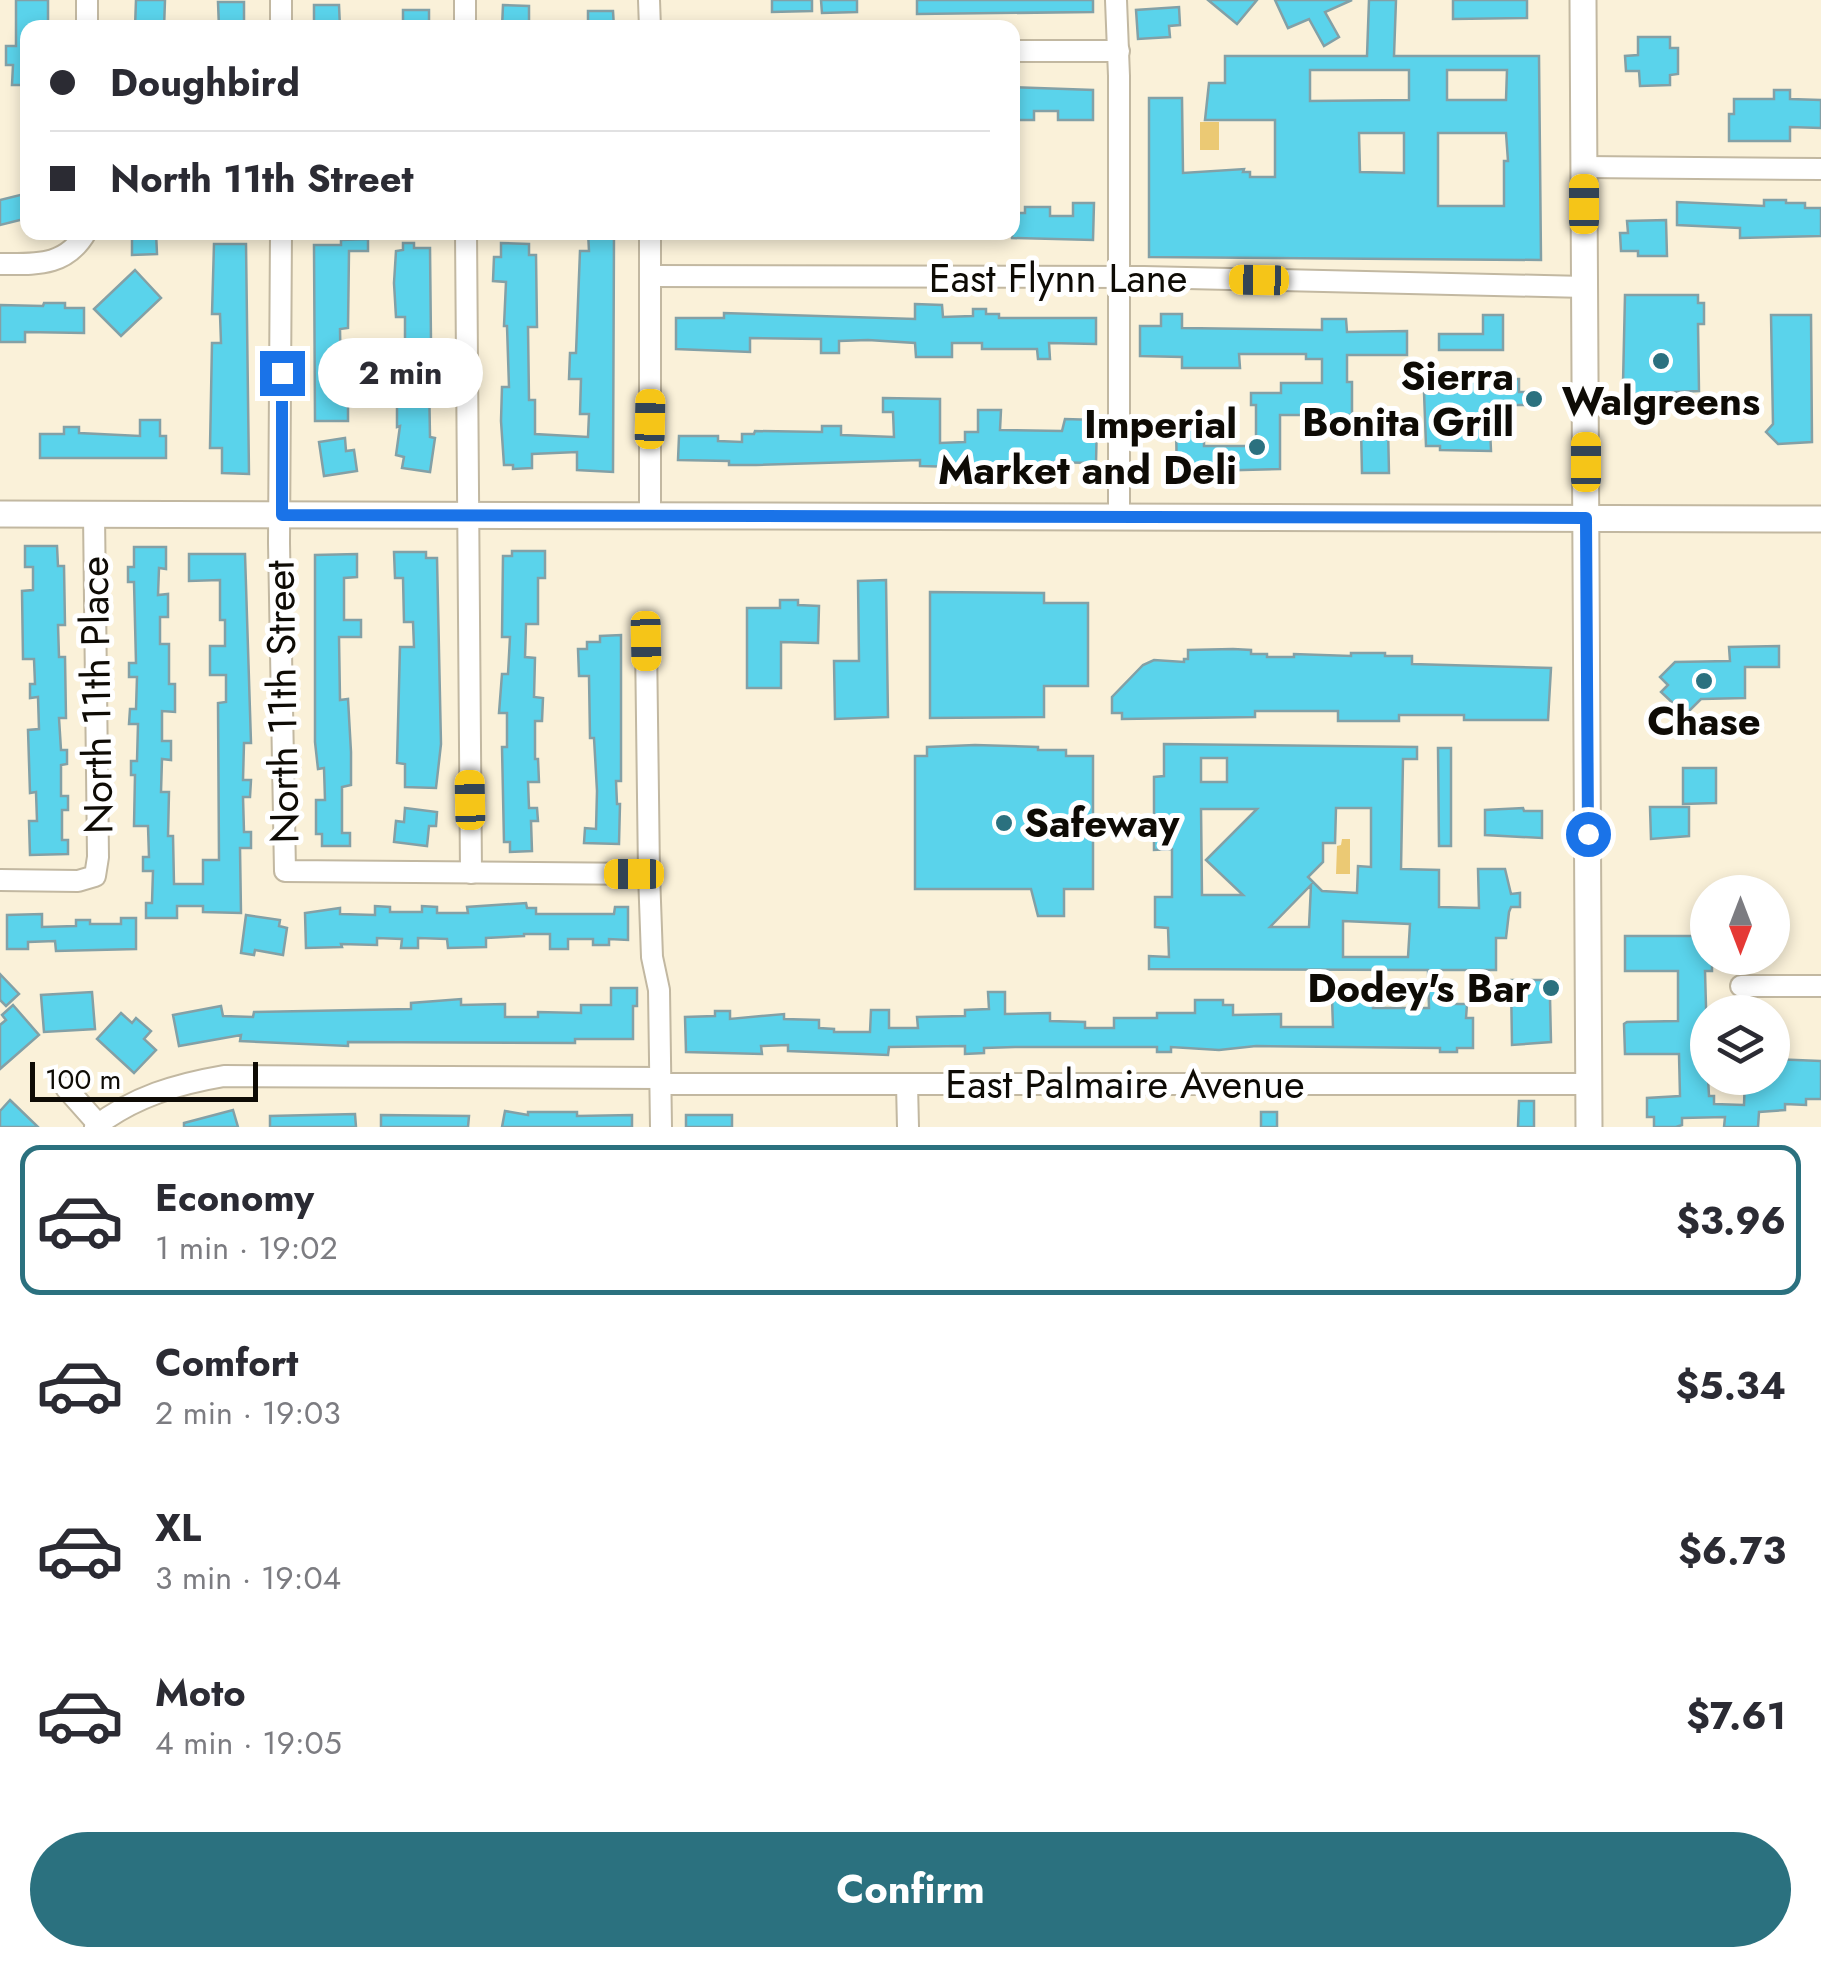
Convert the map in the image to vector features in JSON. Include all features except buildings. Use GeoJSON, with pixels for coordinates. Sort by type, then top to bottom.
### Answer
{"type":"FeatureCollection","features":[{"type":"Feature","properties":{"kind":"main road"},"geometry":{"type":"LineString","coordinates":[[1583,0],[1589,1127]]}},
{"type":"Feature","properties":{"kind":"main road"},"geometry":{"type":"LineString","coordinates":[[0,514],[1821,519]]}},
{"type":"Feature","properties":{"kind":"street"},"geometry":{"type":"LineString","coordinates":[[1116,0],[1119,517]]}},
{"type":"Feature","properties":{"kind":"street"},"geometry":{"type":"LineString","coordinates":[[1020,51],[1119,51]]}},
{"type":"Feature","properties":{"kind":"street"},"geometry":{"type":"LineString","coordinates":[[1584,167],[1821,169]]}},
{"type":"Feature","properties":{"kind":"street"},"geometry":{"type":"LineString","coordinates":[[0,264],[32,264],[61,258],[76,250],[82,240]]}},
{"type":"Feature","properties":{"kind":"street","name":"North 11th Street"},"geometry":{"type":"LineString","coordinates":[[281,240],[280,562],[285,871],[471,873]]}},
{"type":"Feature","properties":{"kind":"street"},"geometry":{"type":"LineString","coordinates":[[466,240],[471,873],[649,874]]}},
{"type":"Feature","properties":{"kind":"street"},"geometry":{"type":"LineString","coordinates":[[650,240],[650,516]]}},
{"type":"Feature","properties":{"kind":"street","name":"East Flynn Lane"},"geometry":{"type":"LineString","coordinates":[[650,276],[1118,278],[1585,287]]}},
{"type":"Feature","properties":{"kind":"street","name":"North 11th Place"},"geometry":{"type":"LineString","coordinates":[[0,880],[78,881],[95,876],[98,858],[94,514]]}},
{"type":"Feature","properties":{"kind":"street"},"geometry":{"type":"LineString","coordinates":[[646,641],[649,874],[652,957],[658,990],[661,1127]]}},
{"type":"Feature","properties":{"kind":"street"},"geometry":{"type":"LineString","coordinates":[[1741,986],[1821,986]]}},
{"type":"Feature","properties":{"kind":"street","name":"East Palmaire Avenue"},"geometry":{"type":"LineString","coordinates":[[97,1126],[137,1100],[188,1082],[224,1076],[907,1084],[1589,1084]]}},
{"type":"Feature","properties":{"kind":"street"},"geometry":{"type":"LineString","coordinates":[[907,1084],[908,1127]]}},
{"type":"Feature","properties":{"kind":"street"},"geometry":{"type":"LineString","coordinates":[[66,1088],[97,1126]]}},
{"type":"Feature","properties":{"kind":"shaded area"},"geometry":{"type":"Polygon","coordinates":[[[1200,122],[1219,122],[1219,150],[1200,150],[1200,122]]]}},
{"type":"Feature","properties":{"kind":"shaded area"},"geometry":{"type":"Polygon","coordinates":[[[1342,839],[1350,839],[1350,874],[1336,874],[1337,846],[1342,839]]]}},
{"type":"Feature","properties":{"kind":"place","name":"Walgreens"},"geometry":{"type":"Point","coordinates":[1661,361]}},
{"type":"Feature","properties":{"kind":"place","name":"Sierra Bonita Grill"},"geometry":{"type":"Point","coordinates":[1534,399]}},
{"type":"Feature","properties":{"kind":"place","name":"Imperial Market and Deli"},"geometry":{"type":"Point","coordinates":[1257,447]}},
{"type":"Feature","properties":{"kind":"place","name":"Chase"},"geometry":{"type":"Point","coordinates":[1704,681]}},
{"type":"Feature","properties":{"kind":"place","name":"Safeway"},"geometry":{"type":"Point","coordinates":[1004,823]}},
{"type":"Feature","properties":{"kind":"place","name":"Dodey's Bar"},"geometry":{"type":"Point","coordinates":[1551,988]}},
{"type":"Feature","properties":{"kind":"route"},"geometry":{"type":"LineString","coordinates":[[282,373],[282,515],[1586,518],[1588,834]]}}]}
